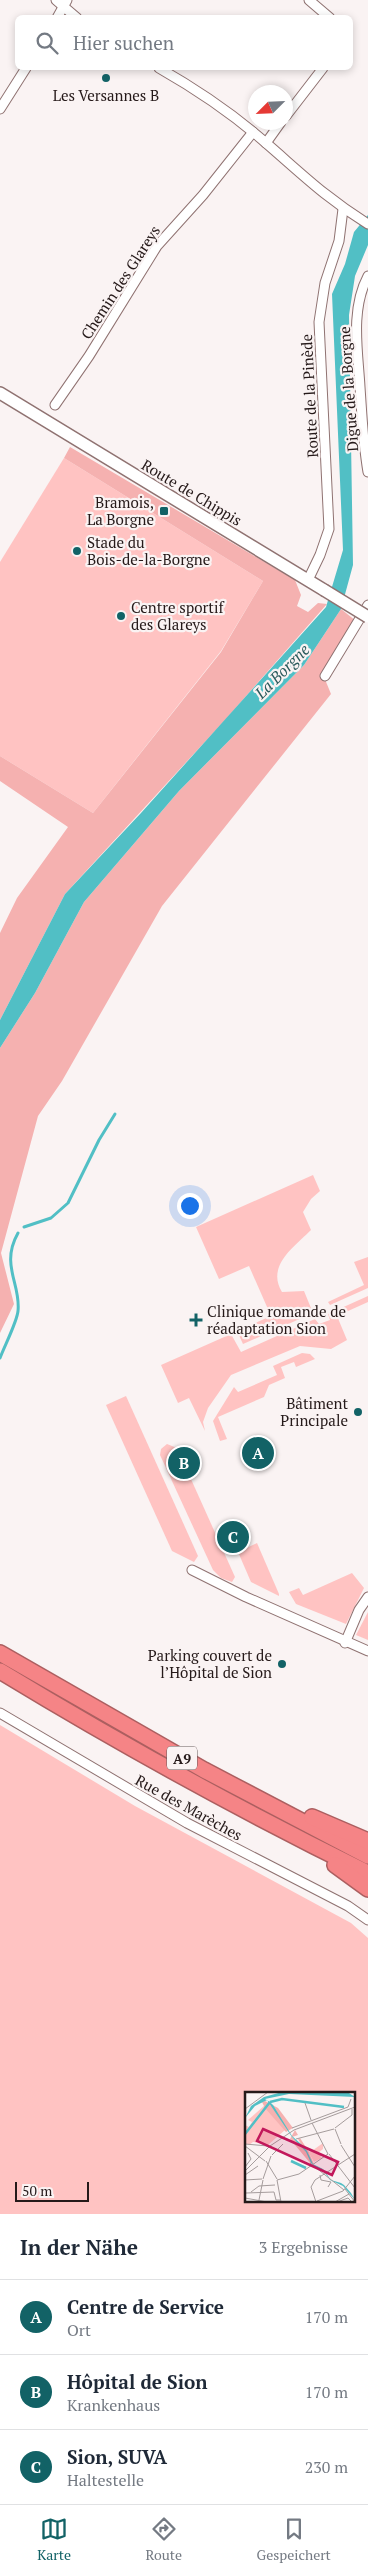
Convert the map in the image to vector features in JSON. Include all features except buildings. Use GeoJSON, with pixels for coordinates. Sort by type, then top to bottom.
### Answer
{"type":"FeatureCollection","features":[{"type":"Feature","properties":{"kind":"highway","name":"A9"},"geometry":{"type":"LineString","coordinates":[[0,1653],[204,1770],[368,1856]]}},
{"type":"Feature","properties":{"kind":"highway","name":"A9"},"geometry":{"type":"LineString","coordinates":[[0,1671],[129,1747],[286,1832],[368,1873]]}},
{"type":"Feature","properties":{"kind":"highway"},"geometry":{"type":"LineString","coordinates":[[204,1770],[368,1841]]}},
{"type":"Feature","properties":{"kind":"highway"},"geometry":{"type":"LineString","coordinates":[[286,1832],[368,1888]]}},
{"type":"Feature","properties":{"kind":"street"},"geometry":{"type":"LineString","coordinates":[[56,0],[65,4],[74,15]]}},
{"type":"Feature","properties":{"kind":"street"},"geometry":{"type":"LineString","coordinates":[[309,0],[326,15]]}},
{"type":"Feature","properties":{"kind":"street"},"geometry":{"type":"LineString","coordinates":[[59,15],[65,4]]}},
{"type":"Feature","properties":{"kind":"street"},"geometry":{"type":"LineString","coordinates":[[0,109],[25,70]]}},
{"type":"Feature","properties":{"kind":"street"},"geometry":{"type":"LineString","coordinates":[[162,70],[206,97],[253,132],[314,188],[368,224]]}},
{"type":"Feature","properties":{"kind":"street"},"geometry":{"type":"LineString","coordinates":[[293,107],[321,70]]}},
{"type":"Feature","properties":{"kind":"street"},"geometry":{"type":"LineString","coordinates":[[266,143],[275,130]]}},
{"type":"Feature","properties":{"kind":"street","name":"Chemin des Glareys"},"geometry":{"type":"LineString","coordinates":[[55,405],[89,356],[157,246],[203,195],[253,132]]}},
{"type":"Feature","properties":{"kind":"street","name":"Route de la Pinède"},"geometry":{"type":"LineString","coordinates":[[308,580],[320,555],[328,529],[319,322],[325,283],[339,241],[344,209]]}},
{"type":"Feature","properties":{"kind":"street","name":"Digue de la Borgne"},"geometry":{"type":"LineString","coordinates":[[368,276],[357,314],[357,345],[362,434],[368,472]]}},
{"type":"Feature","properties":{"kind":"street","name":"Route de Chippis"},"geometry":{"type":"LineString","coordinates":[[0,393],[368,617]]}},
{"type":"Feature","properties":{"kind":"street"},"geometry":{"type":"LineString","coordinates":[[325,676],[368,605]]}},
{"type":"Feature","properties":{"kind":"street"},"geometry":{"type":"LineString","coordinates":[[192,1570],[345,1643],[368,1651]]}},
{"type":"Feature","properties":{"kind":"street"},"geometry":{"type":"LineString","coordinates":[[345,1643],[359,1610],[368,1596]]}},
{"type":"Feature","properties":{"kind":"street","name":"Rue des Marèches"},"geometry":{"type":"LineString","coordinates":[[0,1713],[187,1823],[348,1906],[368,1920]]}},
{"type":"Feature","properties":{"kind":"shaded area"},"geometry":{"type":"Polygon","coordinates":[[[70,447],[295,580],[301,595],[297,606],[308,612],[318,603],[327,604],[225,720],[65,894],[0,1020],[0,933],[17,898],[68,827],[0,781],[0,756],[93,813],[221,652],[263,581],[64,458],[70,447]]]}},
{"type":"Feature","properties":{"kind":"shaded area","name":"Centre sportif des Glareys"},"geometry":{"type":"Polygon","coordinates":[[[64,458],[263,581],[221,651],[93,813],[0,756],[0,562],[64,458]]]}},
{"type":"Feature","properties":{"kind":"shaded area"},"geometry":{"type":"Polygon","coordinates":[[[341,609],[356,621],[322,672],[331,694],[162,906],[62,1081],[38,1116],[1,1253],[14,1304],[0,1333],[0,1048],[35,993],[84,902],[179,791],[304,665],[341,609]]]}},
{"type":"Feature","properties":{"kind":"shaded area"},"geometry":{"type":"Polygon","coordinates":[[[313,1175],[320,1191],[311,1199],[303,1212],[311,1230],[290,1250],[280,1265],[277,1274],[282,1292],[304,1291],[313,1313],[243,1344],[237,1331],[271,1316],[249,1266],[219,1279],[196,1227],[313,1175]]]}},
{"type":"Feature","properties":{"kind":"shaded area"},"geometry":{"type":"Polygon","coordinates":[[[368,1257],[368,1288],[330,1305],[328,1302],[364,1285],[354,1262],[368,1257]]]}},
{"type":"Feature","properties":{"kind":"shaded area"},"geometry":{"type":"Polygon","coordinates":[[[368,1296],[368,1302],[337,1316],[347,1340],[331,1349],[300,1346],[231,1375],[208,1408],[203,1422],[205,1431],[189,1398],[178,1403],[161,1365],[231,1334],[241,1352],[315,1319],[319,1324],[330,1320],[328,1314],[368,1296]]]}},
{"type":"Feature","properties":{"kind":"shaded area"},"geometry":{"type":"Polygon","coordinates":[[[302,1353],[310,1354],[315,1359],[296,1367],[294,1362],[281,1367],[285,1378],[269,1385],[264,1397],[218,1417],[227,1439],[220,1441],[213,1421],[234,1387],[238,1392],[277,1375],[273,1366],[302,1353]]]}},
{"type":"Feature","properties":{"kind":"shaded area"},"geometry":{"type":"Polygon","coordinates":[[[126,1396],[198,1556],[194,1562],[172,1551],[106,1405],[126,1396]]]}},
{"type":"Feature","properties":{"kind":"shaded area"},"geometry":{"type":"Polygon","coordinates":[[[167,1444],[177,1448],[235,1577],[232,1582],[221,1578],[213,1570],[160,1455],[161,1449],[167,1444]]]}},
{"type":"Feature","properties":{"kind":"shaded area"},"geometry":{"type":"Polygon","coordinates":[[[257,1543],[279,1596],[251,1582],[238,1552],[257,1543]]]}},
{"type":"Feature","properties":{"kind":"shaded area"},"geometry":{"type":"Polygon","coordinates":[[[352,1573],[364,1588],[346,1624],[296,1604],[289,1592],[299,1588],[303,1595],[352,1573]]]}},
{"type":"Feature","properties":{"kind":"shaded area"},"geometry":{"type":"Polygon","coordinates":[[[368,1612],[368,1640],[356,1635],[368,1612]]]}},
{"type":"Feature","properties":{"kind":"shaded area"},"geometry":{"type":"Polygon","coordinates":[[[0,1725],[135,1806],[351,1923],[368,1938],[368,2214],[0,2214],[0,1725]]]}},
{"type":"Feature","properties":{"kind":"water","name":"La Borgne"},"geometry":{"type":"Polygon","coordinates":[[[368,215],[368,245],[355,276],[349,315],[353,565],[341,609],[304,665],[179,791],[84,902],[35,993],[0,1048],[0,1020],[65,894],[141,813],[326,607],[343,550],[332,294],[345,264],[354,232],[368,215]]]}},
{"type":"Feature","properties":{"kind":"waterway"},"geometry":{"type":"LineString","coordinates":[[24,1227],[51,1218],[68,1203],[99,1140],[115,1114]]}},
{"type":"Feature","properties":{"kind":"waterway"},"geometry":{"type":"LineString","coordinates":[[0,1358],[18,1311],[17,1292],[11,1265],[13,1244],[18,1233]]}},
{"type":"Feature","properties":{"kind":"place","name":"Les Versannes B"},"geometry":{"type":"Point","coordinates":[106,78]}},
{"type":"Feature","properties":{"kind":"place","name":"Bramois, La Borgne"},"geometry":{"type":"Point","coordinates":[164,511]}},
{"type":"Feature","properties":{"kind":"place","name":"Stade du Bois-de-la-Borgne"},"geometry":{"type":"Point","coordinates":[77,551]}},
{"type":"Feature","properties":{"kind":"place","name":"Centre sportif des Glareys"},"geometry":{"type":"Point","coordinates":[121,616]}},
{"type":"Feature","properties":{"kind":"place","name":"Clinique romande de réadaptation Sion"},"geometry":{"type":"Point","coordinates":[196,1320]}},
{"type":"Feature","properties":{"kind":"place","name":"Bâtiment Principale"},"geometry":{"type":"Point","coordinates":[358,1412]}},
{"type":"Feature","properties":{"kind":"place","name":"Centre de Service"},"geometry":{"type":"Point","coordinates":[258,1453]}},
{"type":"Feature","properties":{"kind":"place","name":"Hôpital de Sion"},"geometry":{"type":"Point","coordinates":[184,1463]}},
{"type":"Feature","properties":{"kind":"place","name":"Sion, SUVA"},"geometry":{"type":"Point","coordinates":[233,1537]}},
{"type":"Feature","properties":{"kind":"place","name":"Parking couvert de l’Hôpital de Sion"},"geometry":{"type":"Point","coordinates":[282,1664]}}]}
